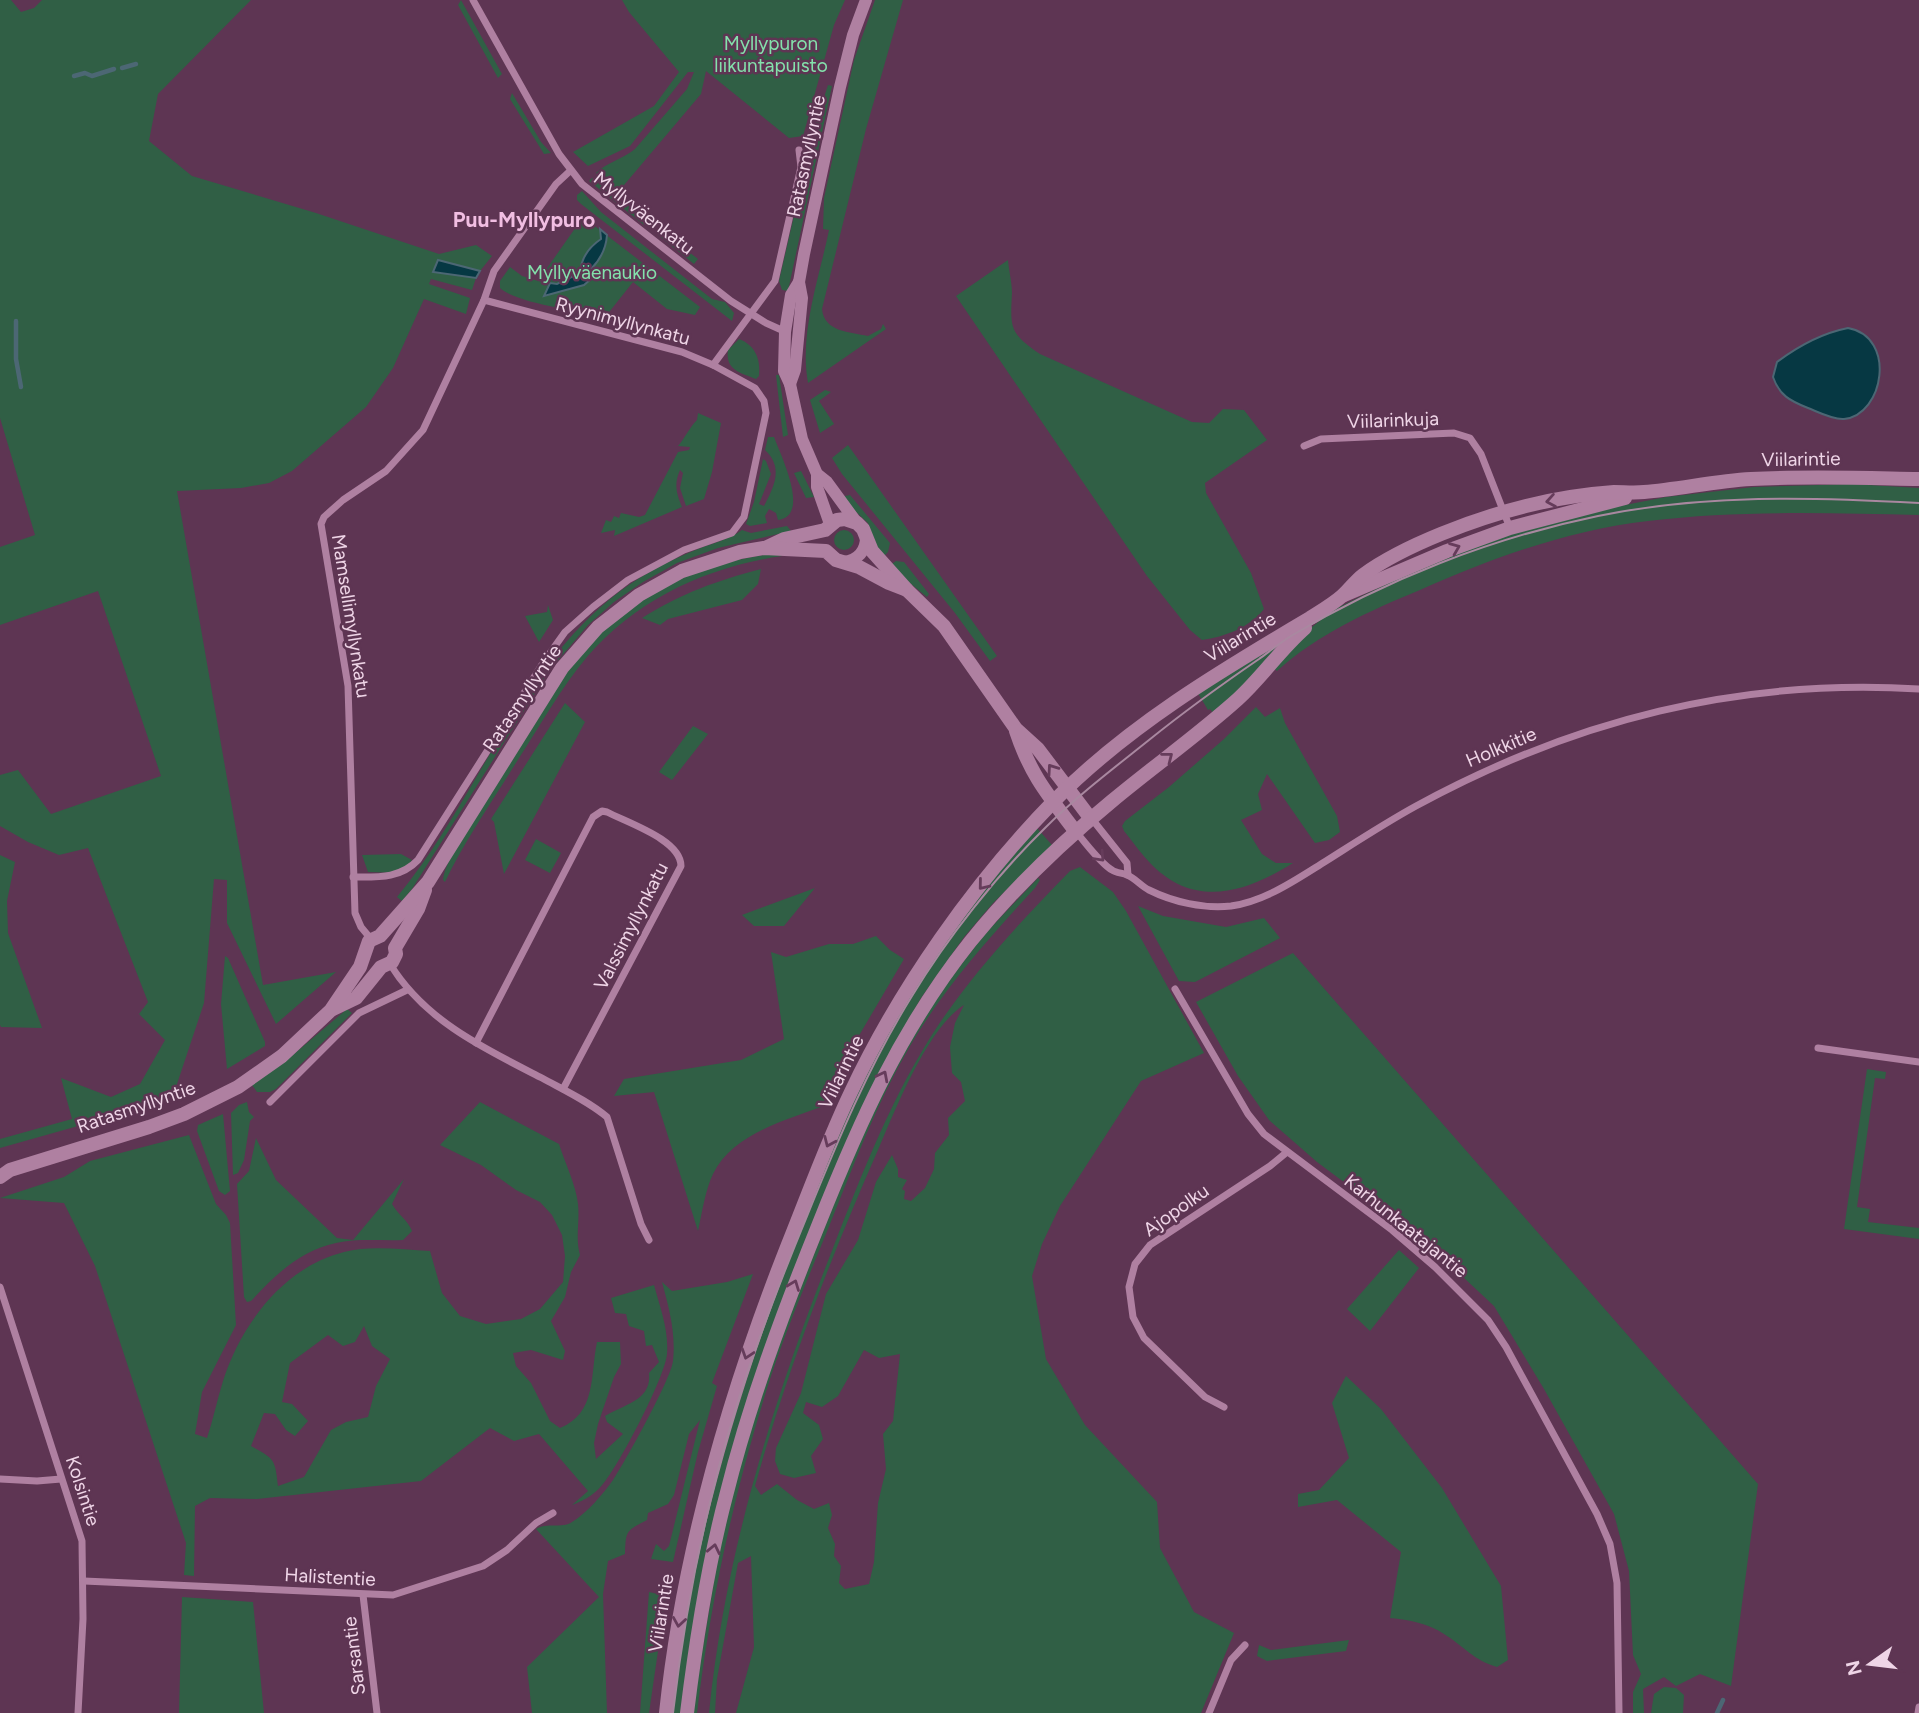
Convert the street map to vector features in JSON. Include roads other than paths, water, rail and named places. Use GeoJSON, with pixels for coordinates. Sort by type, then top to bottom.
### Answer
{"type":"FeatureCollection","features":[{"type":"Feature","properties":{"kind":"main road","name":"Viilarintie"},"geometry":{"type":"LineString","coordinates":[[1342,596],[1359,577],[1422,543],[1505,512],[1564,498],[1612,492],[1643,492],[1748,479],[1919,479]]}},
{"type":"Feature","properties":{"kind":"main road","name":"Viilarintie"},"geometry":{"type":"LineString","coordinates":[[666,1713],[685,1579],[724,1426],[751,1342],[822,1159],[852,1091],[908,988],[959,915],[1026,832],[1067,789],[1187,692],[1342,596],[1447,551],[1510,528],[1643,492]]}},
{"type":"Feature","properties":{"kind":"main road"},"geometry":{"type":"LineString","coordinates":[[828,527],[845,519],[857,523],[872,551],[944,626],[1016,729],[1038,749],[1091,818]]}},
{"type":"Feature","properties":{"kind":"main road","name":"Ratasmyllyntie"},"geometry":{"type":"LineString","coordinates":[[764,548],[784,539],[828,527]]}},
{"type":"Feature","properties":{"kind":"main road","name":"Ratasmyllyntie"},"geometry":{"type":"LineString","coordinates":[[3,1172],[149,1127],[208,1103],[238,1087],[282,1056],[331,1010],[365,956],[366,946],[428,882],[562,668],[598,627],[639,595],[682,571],[740,552],[764,548],[826,551]]}},
{"type":"Feature","properties":{"kind":"main road"},"geometry":{"type":"LineString","coordinates":[[826,551],[832,558],[859,566],[888,583],[907,590]]}},
{"type":"Feature","properties":{"kind":"main road","name":"Viilarintie"},"geometry":{"type":"LineString","coordinates":[[687,1713],[710,1564],[742,1438],[780,1322],[863,1116],[912,1023],[963,952],[1003,905],[1091,818],[1238,699],[1316,614]]}},
{"type":"Feature","properties":{"kind":"main road"},"geometry":{"type":"LineString","coordinates":[[1016,729],[1033,773],[1076,832]]}},
{"type":"Feature","properties":{"kind":"main road","name":"Ratasmyllyntie"},"geometry":{"type":"LineString","coordinates":[[331,1010],[356,998],[395,957],[396,948],[418,909],[428,882]]}},
{"type":"Feature","properties":{"kind":"street","name":"Myllyväenkatu"},"geometry":{"type":"LineString","coordinates":[[473,0],[570,171],[589,191],[750,314],[791,333]]}},
{"type":"Feature","properties":{"kind":"street","name":"Ratasmyllyntie"},"geometry":{"type":"LineString","coordinates":[[828,527],[817,487],[817,474],[802,439],[790,384],[784,371],[791,333],[802,298],[799,282],[840,87],[853,35],[866,0]]}},
{"type":"Feature","properties":{"kind":"street"},"geometry":{"type":"LineString","coordinates":[[713,365],[775,281],[801,167],[799,150]]}},
{"type":"Feature","properties":{"kind":"street","name":"Mamsellimyllynkatu"},"geometry":{"type":"LineString","coordinates":[[376,938],[361,927],[355,914],[348,686],[321,524],[324,517],[343,500],[386,471],[423,430],[484,299],[494,271],[556,184],[570,171]]}},
{"type":"Feature","properties":{"kind":"street","name":"Ryynimyllynkatu"},"geometry":{"type":"LineString","coordinates":[[353,877],[398,874],[408,870],[418,860],[565,632],[608,595],[648,568],[684,550],[726,536],[739,526],[744,517],[759,452],[766,407],[761,394],[755,388],[682,352],[484,299]]}},
{"type":"Feature","properties":{"kind":"street","name":"Viilarinkuja"},"geometry":{"type":"LineString","coordinates":[[1304,446],[1321,439],[1454,433],[1470,438],[1481,454],[1510,528]]}},
{"type":"Feature","properties":{"kind":"street","name":"Ratasmyllyntie"},"geometry":{"type":"LineString","coordinates":[[817,474],[827,482],[857,523]]}},
{"type":"Feature","properties":{"kind":"street"},"geometry":{"type":"LineString","coordinates":[[826,551],[823,539],[828,527]]}},
{"type":"Feature","properties":{"kind":"street"},"geometry":{"type":"LineString","coordinates":[[844,562],[859,556],[864,549],[866,537]]}},
{"type":"Feature","properties":{"kind":"street","name":"Holkkitie"},"geometry":{"type":"LineString","coordinates":[[1076,832],[1113,871],[1128,875],[1151,891],[1190,904],[1231,906],[1250,901],[1295,879],[1395,817],[1474,775],[1590,729],[1677,706],[1770,692],[1824,687],[1919,689]]}},
{"type":"Feature","properties":{"kind":"street","name":"Valssimyllynkatu"},"geometry":{"type":"LineString","coordinates":[[476,1043],[596,814],[607,813],[650,834],[673,847],[681,858],[681,866],[563,1089]]}},
{"type":"Feature","properties":{"kind":"street"},"geometry":{"type":"LineString","coordinates":[[1091,818],[1127,863],[1128,875]]}},
{"type":"Feature","properties":{"kind":"street"},"geometry":{"type":"LineString","coordinates":[[376,938],[388,939],[396,948]]}},
{"type":"Feature","properties":{"kind":"street"},"geometry":{"type":"LineString","coordinates":[[365,956],[372,965],[385,966],[407,990],[456,1031],[563,1089],[607,1117],[641,1224],[649,1240]]}},
{"type":"Feature","properties":{"kind":"street","name":"Karhunkaatajantie"},"geometry":{"type":"LineString","coordinates":[[1175,989],[1248,1114],[1264,1134],[1392,1230],[1436,1267],[1488,1320],[1506,1347],[1597,1514],[1610,1544],[1617,1583],[1619,1713]]}},
{"type":"Feature","properties":{"kind":"street"},"geometry":{"type":"LineString","coordinates":[[270,1102],[359,1013],[407,990]]}},
{"type":"Feature","properties":{"kind":"street"},"geometry":{"type":"LineString","coordinates":[[1818,1048],[1919,1062]]}},
{"type":"Feature","properties":{"kind":"street","name":"Ajopolku"},"geometry":{"type":"LineString","coordinates":[[1224,1407],[1205,1397],[1152,1347],[1137,1329],[1129,1300],[1132,1275],[1142,1254],[1159,1238],[1287,1153]]}},
{"type":"Feature","properties":{"kind":"street","name":"Kolsintie"},"geometry":{"type":"LineString","coordinates":[[0,1287],[82,1541],[78,1713]]}},
{"type":"Feature","properties":{"kind":"street"},"geometry":{"type":"LineString","coordinates":[[0,1479],[61,1479]]}},
{"type":"Feature","properties":{"kind":"street","name":"Halistentie"},"geometry":{"type":"LineString","coordinates":[[83,1581],[393,1595],[483,1566],[507,1550],[536,1522],[553,1513]]}},
{"type":"Feature","properties":{"kind":"street","name":"Sarsantie"},"geometry":{"type":"LineString","coordinates":[[363,1595],[377,1713]]}},
{"type":"Feature","properties":{"kind":"street"},"geometry":{"type":"LineString","coordinates":[[1209,1713],[1231,1660],[1245,1645]]}},
{"type":"Feature","properties":{"kind":"street"},"geometry":{"type":"LineString","coordinates":[[1918,1713],[1919,1707]]}},
{"type":"Feature","properties":{"kind":"water"},"geometry":{"type":"Polygon","coordinates":[[[600,229],[607,235],[602,254],[591,269],[592,278],[584,285],[544,296],[550,283],[557,284],[580,273],[586,253],[601,239],[600,229]]]}},
{"type":"Feature","properties":{"kind":"water"},"geometry":{"type":"Polygon","coordinates":[[[438,260],[480,271],[476,278],[433,272],[438,260]]]}},
{"type":"Feature","properties":{"kind":"water"},"geometry":{"type":"Polygon","coordinates":[[[1848,328],[1864,334],[1874,345],[1879,360],[1876,391],[1858,414],[1840,419],[1802,405],[1782,393],[1773,377],[1777,362],[1811,341],[1848,328]]]}},
{"type":"Feature","properties":{"kind":"waterway"},"geometry":{"type":"LineString","coordinates":[[122,68],[136,64]]}},
{"type":"Feature","properties":{"kind":"waterway"},"geometry":{"type":"LineString","coordinates":[[74,76],[85,73],[92,76],[114,69]]}},
{"type":"Feature","properties":{"kind":"waterway"},"geometry":{"type":"LineString","coordinates":[[16,321],[16,359],[21,387]]}},
{"type":"Feature","properties":{"kind":"waterway"},"geometry":{"type":"LineString","coordinates":[[1717,1713],[1723,1700]]}},
{"type":"Feature","properties":{"kind":"tram line"},"geometry":{"type":"LineString","coordinates":[[673,1713],[697,1559],[725,1445],[769,1311],[830,1159],[896,1022],[926,974],[991,887],[1045,828],[1083,793],[1163,729],[1287,639],[1364,597],[1440,563],[1558,525],[1638,509],[1758,499],[1919,503]]}},
{"type":"Feature","properties":{"kind":"district","name":"Puu-Myllypuro"},"geometry":{"type":"Point","coordinates":[524,219]}},
{"type":"Feature","properties":{"kind":"park label","name":"Myllypuron liikuntapuisto"},"geometry":{"type":"Point","coordinates":[771,54]}},
{"type":"Feature","properties":{"kind":"park label","name":"Myllyväenaukio"},"geometry":{"type":"Point","coordinates":[592,272]}}]}
